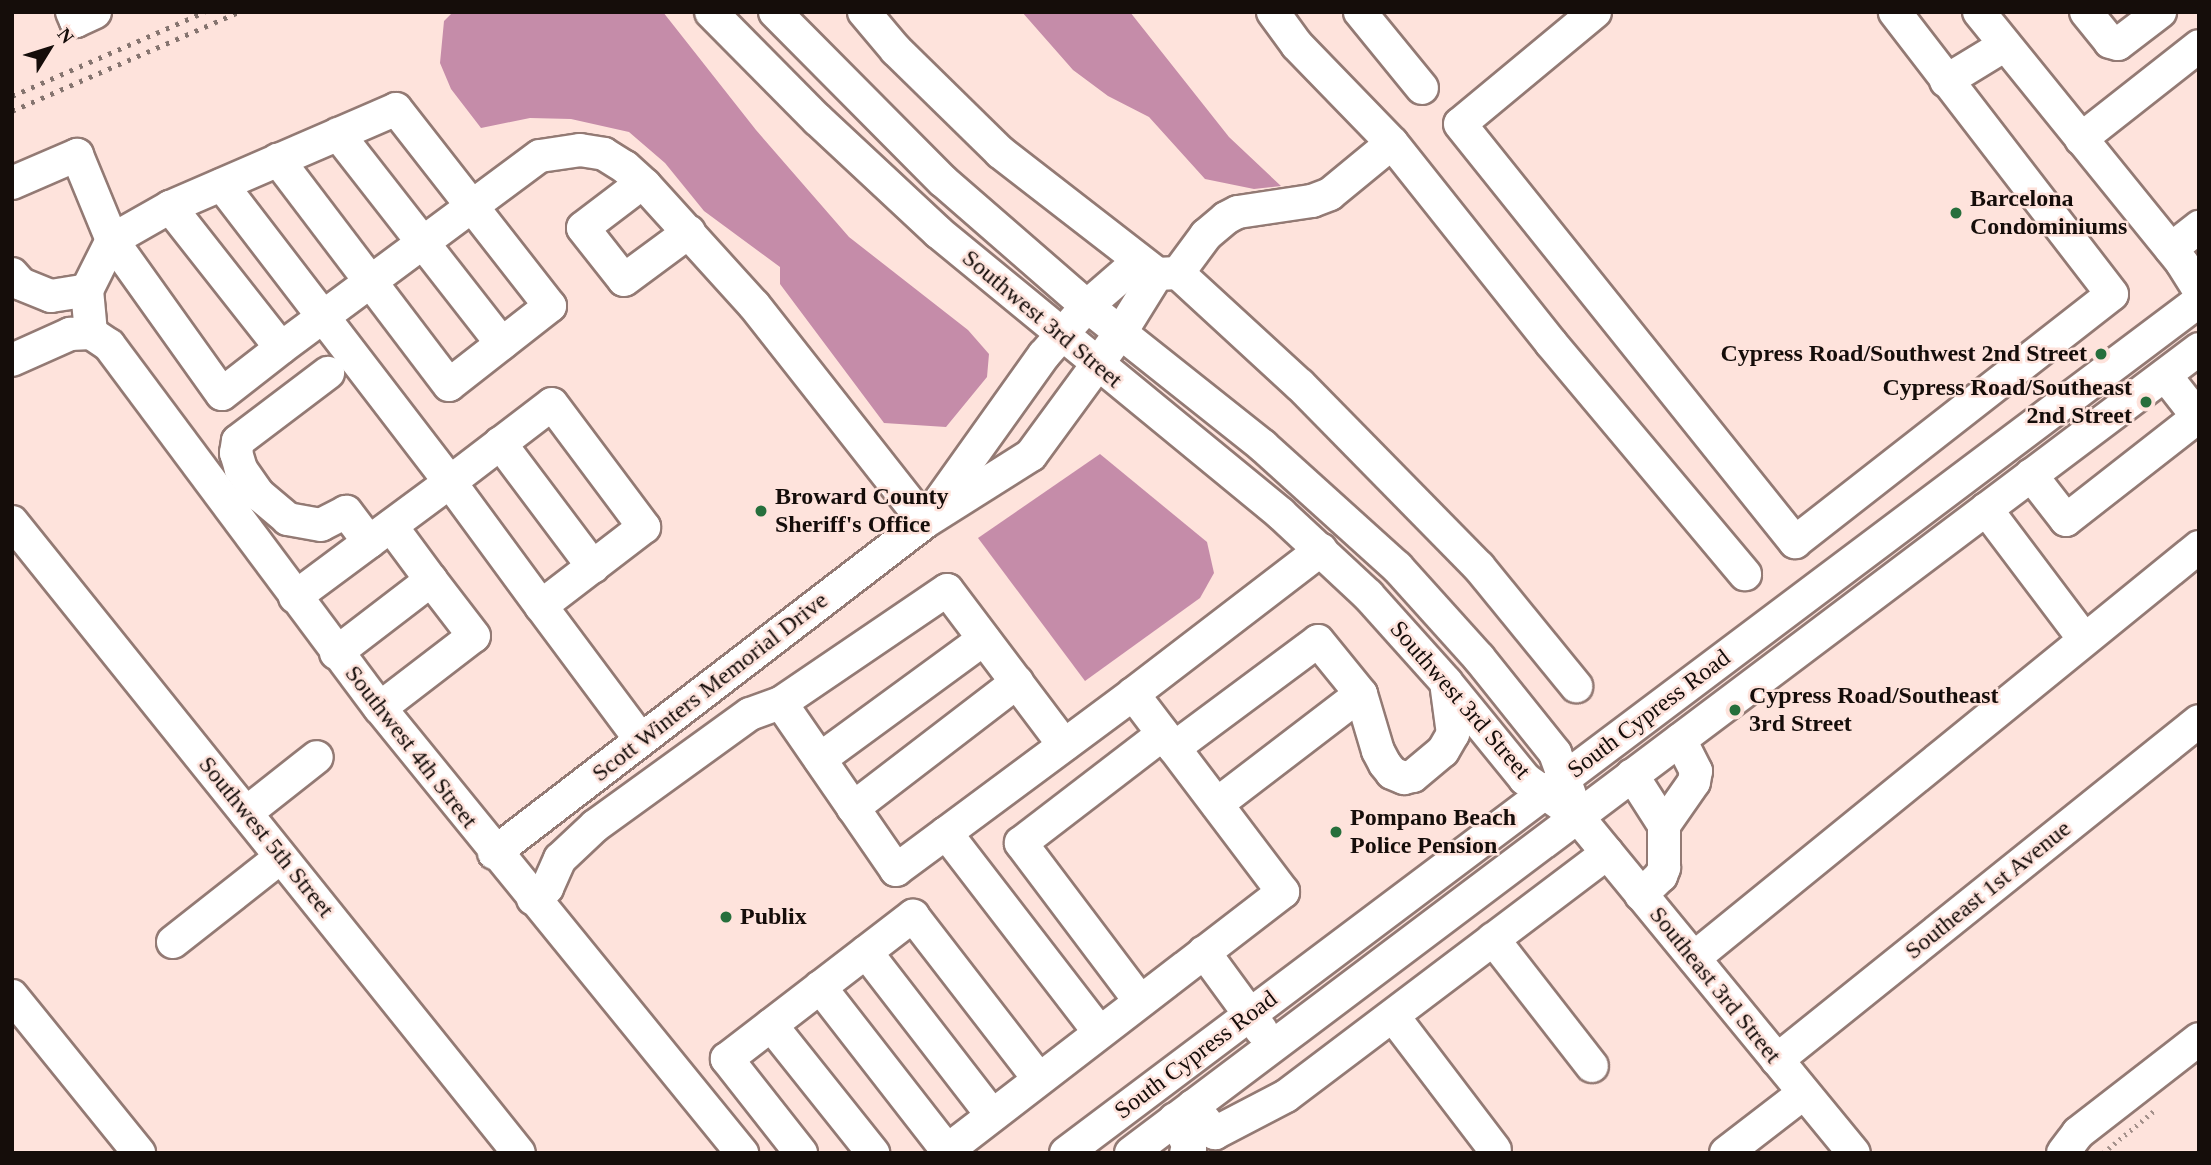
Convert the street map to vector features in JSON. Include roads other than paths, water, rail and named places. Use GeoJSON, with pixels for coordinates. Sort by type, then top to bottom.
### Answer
{"type":"FeatureCollection","features":[{"type":"Feature","properties":{"kind":"street"},"geometry":{"type":"LineString","coordinates":[[72,12],[76,21],[96,12]]}},
{"type":"Feature","properties":{"kind":"street","name":"Southwest 3rd Street"},"geometry":{"type":"LineString","coordinates":[[711,12],[882,181],[1060,335],[1233,473],[1321,550],[1368,595],[1446,682],[1525,779],[1554,785]]}},
{"type":"Feature","properties":{"kind":"street","name":"Southwest 3rd Street"},"geometry":{"type":"LineString","coordinates":[[775,12],[943,181],[1087,306],[1263,446],[1396,567],[1517,705],[1555,753],[1554,785],[1577,816]]}},
{"type":"Feature","properties":{"kind":"street"},"geometry":{"type":"LineString","coordinates":[[864,12],[896,50],[1000,152],[1158,269],[1300,386],[1447,533],[1576,686]]}},
{"type":"Feature","properties":{"kind":"street"},"geometry":{"type":"LineString","coordinates":[[1273,12],[1297,45],[1392,144],[1550,343],[1745,575]]}},
{"type":"Feature","properties":{"kind":"street"},"geometry":{"type":"LineString","coordinates":[[1360,12],[1422,88]]}},
{"type":"Feature","properties":{"kind":"street"},"geometry":{"type":"LineString","coordinates":[[1595,12],[1460,124],[1795,542],[2112,294],[1895,12]]}},
{"type":"Feature","properties":{"kind":"street"},"geometry":{"type":"LineString","coordinates":[[1979,12],[2172,249],[2199,290]]}},
{"type":"Feature","properties":{"kind":"street"},"geometry":{"type":"LineString","coordinates":[[2086,12],[2110,42],[2118,44],[2160,12]]}},
{"type":"Feature","properties":{"kind":"street"},"geometry":{"type":"LineString","coordinates":[[1946,81],[2005,45]]}},
{"type":"Feature","properties":{"kind":"street"},"geometry":{"type":"LineString","coordinates":[[2081,139],[2199,46]]}},
{"type":"Feature","properties":{"kind":"street"},"geometry":{"type":"LineString","coordinates":[[12,360],[69,334],[92,333],[87,290],[112,240],[170,207],[222,185],[278,160],[396,109],[550,306],[449,385],[278,160]]}},
{"type":"Feature","properties":{"kind":"street"},"geometry":{"type":"LineString","coordinates":[[338,134],[502,344]]}},
{"type":"Feature","properties":{"kind":"street"},"geometry":{"type":"LineString","coordinates":[[1158,269],[1238,212],[1312,201],[1330,194],[1392,144]]}},
{"type":"Feature","properties":{"kind":"street"},"geometry":{"type":"LineString","coordinates":[[12,183],[77,155],[112,240],[222,394],[540,156],[558,151],[580,150],[604,155],[642,183],[754,305],[925,522]]}},
{"type":"Feature","properties":{"kind":"street"},"geometry":{"type":"LineString","coordinates":[[642,183],[583,228],[624,280],[689,232]]}},
{"type":"Feature","properties":{"kind":"street"},"geometry":{"type":"LineString","coordinates":[[222,185],[450,482],[640,740]]}},
{"type":"Feature","properties":{"kind":"street"},"geometry":{"type":"LineString","coordinates":[[170,207],[281,348]]}},
{"type":"Feature","properties":{"kind":"street"},"geometry":{"type":"LineString","coordinates":[[2172,249],[2199,228]]}},
{"type":"Feature","properties":{"kind":"street","name":"Scott Winters Memorial Drive"},"geometry":{"type":"LineString","coordinates":[[925,522],[1060,335],[1087,306],[1158,269]]}},
{"type":"Feature","properties":{"kind":"street","name":"Scott Winters Memorial Drive"},"geometry":{"type":"LineString","coordinates":[[494,852],[925,522],[1031,455],[1121,332],[1158,269]]}},
{"type":"Feature","properties":{"kind":"street"},"geometry":{"type":"LineString","coordinates":[[12,274],[21,284],[51,296],[87,290]]}},
{"type":"Feature","properties":{"kind":"street","name":"South Cypress Road"},"geometry":{"type":"LineString","coordinates":[[1066,1153],[2199,301]]}},
{"type":"Feature","properties":{"kind":"street","name":"Southwest 4th Street"},"geometry":{"type":"LineString","coordinates":[[92,333],[109,345],[336,653],[494,852],[742,1153]]}},
{"type":"Feature","properties":{"kind":"street","name":"South Cypress Road"},"geometry":{"type":"LineString","coordinates":[[1131,1153],[2199,349]]}},
{"type":"Feature","properties":{"kind":"street"},"geometry":{"type":"LineString","coordinates":[[328,373],[238,441],[236,453],[241,469],[273,509],[288,519],[321,525],[346,512],[380,534],[431,580],[474,636],[380,708]]}},
{"type":"Feature","properties":{"kind":"street"},"geometry":{"type":"LineString","coordinates":[[2031,475],[2066,520],[2198,417],[2165,374]]}},
{"type":"Feature","properties":{"kind":"street"},"geometry":{"type":"LineString","coordinates":[[295,597],[552,404],[645,527],[541,606]]}},
{"type":"Feature","properties":{"kind":"street"},"geometry":{"type":"LineString","coordinates":[[500,443],[593,566]]}},
{"type":"Feature","properties":{"kind":"street"},"geometry":{"type":"LineString","coordinates":[[1986,509],[2084,639]]}},
{"type":"Feature","properties":{"kind":"street","name":"Southwest 5th Street"},"geometry":{"type":"LineString","coordinates":[[12,522],[519,1153]]}},
{"type":"Feature","properties":{"kind":"street"},"geometry":{"type":"LineString","coordinates":[[1694,958],[2199,547]]}},
{"type":"Feature","properties":{"kind":"street"},"geometry":{"type":"LineString","coordinates":[[896,870],[1321,550]]}},
{"type":"Feature","properties":{"kind":"street"},"geometry":{"type":"LineString","coordinates":[[336,653],[431,580]]}},
{"type":"Feature","properties":{"kind":"street"},"geometry":{"type":"LineString","coordinates":[[533,899],[547,888],[560,859],[596,826],[750,714],[781,703],[947,590],[1064,745]]}},
{"type":"Feature","properties":{"kind":"street"},"geometry":{"type":"LineString","coordinates":[[820,759],[984,639]]}},
{"type":"Feature","properties":{"kind":"street"},"geometry":{"type":"LineString","coordinates":[[1021,843],[1318,641],[1361,694],[1378,751],[1385,764],[1392,773],[1404,778],[1413,776],[1443,751],[1453,734],[1446,682]]}},
{"type":"Feature","properties":{"kind":"street"},"geometry":{"type":"LineString","coordinates":[[853,808],[1017,682]]}},
{"type":"Feature","properties":{"kind":"street"},"geometry":{"type":"LineString","coordinates":[[820,987],[945,1152],[1283,892],[1133,694]]}},
{"type":"Feature","properties":{"kind":"street"},"geometry":{"type":"LineString","coordinates":[[1217,804],[1361,694]]}},
{"type":"Feature","properties":{"kind":"street"},"geometry":{"type":"LineString","coordinates":[[781,703],[896,870],[913,916],[1038,1079]]}},
{"type":"Feature","properties":{"kind":"street","name":"Southeast 1st Avenue"},"geometry":{"type":"LineString","coordinates":[[1777,1060],[2199,721]]}},
{"type":"Feature","properties":{"kind":"street"},"geometry":{"type":"LineString","coordinates":[[1664,825],[1694,782],[1696,771],[1679,740]]}},
{"type":"Feature","properties":{"kind":"street"},"geometry":{"type":"LineString","coordinates":[[246,813],[317,757]]}},
{"type":"Feature","properties":{"kind":"street"},"geometry":{"type":"LineString","coordinates":[[1632,775],[1664,825],[1664,868],[1661,876],[1641,895]]}},
{"type":"Feature","properties":{"kind":"street"},"geometry":{"type":"LineString","coordinates":[[989,801],[1140,1001]]}},
{"type":"Feature","properties":{"kind":"street","name":"Southeast 3rd Street"},"geometry":{"type":"LineString","coordinates":[[1577,816],[1854,1153]]}},
{"type":"Feature","properties":{"kind":"street"},"geometry":{"type":"LineString","coordinates":[[946,834],[1099,1032]]}},
{"type":"Feature","properties":{"kind":"street"},"geometry":{"type":"LineString","coordinates":[[1184,1113],[1214,1133],[1286,1097],[1607,853]]}},
{"type":"Feature","properties":{"kind":"street"},"geometry":{"type":"LineString","coordinates":[[173,942],[281,857]]}},
{"type":"Feature","properties":{"kind":"street"},"geometry":{"type":"LineString","coordinates":[[689,1089],[913,916]]}},
{"type":"Feature","properties":{"kind":"street"},"geometry":{"type":"LineString","coordinates":[[1493,939],[1592,1066]]}},
{"type":"Feature","properties":{"kind":"street"},"geometry":{"type":"LineString","coordinates":[[1211,947],[1282,1039]]}},
{"type":"Feature","properties":{"kind":"street"},"geometry":{"type":"LineString","coordinates":[[866,951],[992,1115]]}},
{"type":"Feature","properties":{"kind":"street"},"geometry":{"type":"LineString","coordinates":[[12,996],[139,1153]]}},
{"type":"Feature","properties":{"kind":"street"},"geometry":{"type":"LineString","coordinates":[[1392,1016],[1495,1150]]}},
{"type":"Feature","properties":{"kind":"street"},"geometry":{"type":"LineString","coordinates":[[771,1025],[873,1153]]}},
{"type":"Feature","properties":{"kind":"street"},"geometry":{"type":"LineString","coordinates":[[2063,1153],[2078,1133],[2199,1039]]}},
{"type":"Feature","properties":{"kind":"street"},"geometry":{"type":"LineString","coordinates":[[727,1059],[801,1153]]}},
{"type":"Feature","properties":{"kind":"street"},"geometry":{"type":"LineString","coordinates":[[1726,1153],[1804,1093]]}},
{"type":"Feature","properties":{"kind":"street"},"geometry":{"type":"LineString","coordinates":[[1184,1113],[1190,1148],[1186,1153]]}},
{"type":"Feature","properties":{"kind":"railway"},"geometry":{"type":"LineString","coordinates":[[12,96],[204,12]]}},
{"type":"Feature","properties":{"kind":"railway"},"geometry":{"type":"LineString","coordinates":[[12,111],[239,12]]}},
{"type":"Feature","properties":{"kind":"place","name":"Barcelona Condominiums"},"geometry":{"type":"Point","coordinates":[1956,213]}},
{"type":"Feature","properties":{"kind":"place","name":"Cypress Road/Southwest 2nd Street"},"geometry":{"type":"Point","coordinates":[2101,354]}},
{"type":"Feature","properties":{"kind":"place","name":"Cypress Road/Southeast 2nd Street"},"geometry":{"type":"Point","coordinates":[2146,402]}},
{"type":"Feature","properties":{"kind":"place","name":"Broward County Sheriff's Office"},"geometry":{"type":"Point","coordinates":[761,511]}},
{"type":"Feature","properties":{"kind":"place","name":"Cypress Road/Southeast 3rd Street"},"geometry":{"type":"Point","coordinates":[1735,710]}},
{"type":"Feature","properties":{"kind":"place","name":"Pompano Beach Police Pension"},"geometry":{"type":"Point","coordinates":[1336,832]}},
{"type":"Feature","properties":{"kind":"place","name":"Publix"},"geometry":{"type":"Point","coordinates":[726,917]}}]}
